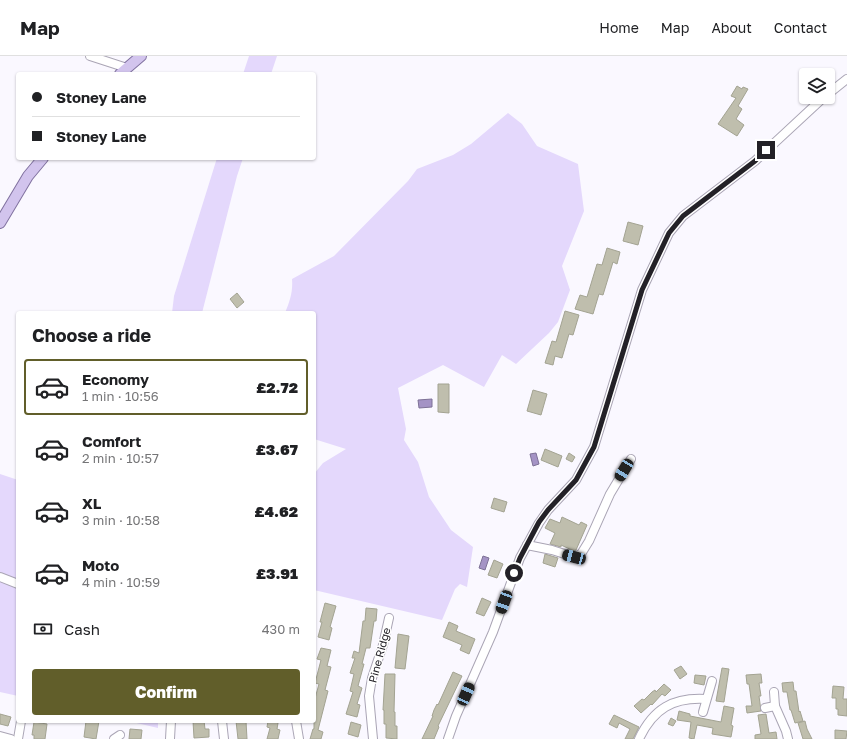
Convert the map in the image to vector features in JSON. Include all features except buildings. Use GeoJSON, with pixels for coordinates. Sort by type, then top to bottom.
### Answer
{"type":"FeatureCollection","features":[{"type":"Feature","properties":{"kind":"main road"},"geometry":{"type":"LineString","coordinates":[[124,71],[141,56]]}},
{"type":"Feature","properties":{"kind":"main road"},"geometry":{"type":"LineString","coordinates":[[0,223],[28,176],[40,160]]}},
{"type":"Feature","properties":{"kind":"street"},"geometry":{"type":"LineString","coordinates":[[90,56],[124,71]]}},
{"type":"Feature","properties":{"kind":"street"},"geometry":{"type":"LineString","coordinates":[[835,88],[847,79]]}},
{"type":"Feature","properties":{"kind":"street"},"geometry":{"type":"LineString","coordinates":[[448,739],[456,716],[493,632],[520,558],[539,522],[576,480],[594,447],[642,290],[669,233],[683,216],[755,161],[816,104]]}},
{"type":"Feature","properties":{"kind":"street"},"geometry":{"type":"LineString","coordinates":[[527,546],[552,550],[574,557],[582,554],[610,494],[632,459]]}},
{"type":"Feature","properties":{"kind":"street"},"geometry":{"type":"LineString","coordinates":[[0,577],[16,583]]}},
{"type":"Feature","properties":{"kind":"street","name":"Pine Ridge"},"geometry":{"type":"LineString","coordinates":[[373,739],[369,696],[372,678],[383,645],[389,618]]}},
{"type":"Feature","properties":{"kind":"street"},"geometry":{"type":"LineString","coordinates":[[703,712],[712,681]]}},
{"type":"Feature","properties":{"kind":"street"},"geometry":{"type":"LineString","coordinates":[[774,692],[775,706],[788,739]]}},
{"type":"Feature","properties":{"kind":"street"},"geometry":{"type":"LineString","coordinates":[[639,739],[649,721],[661,710],[681,700],[706,699]]}},
{"type":"Feature","properties":{"kind":"street"},"geometry":{"type":"LineString","coordinates":[[765,708],[775,706]]}},
{"type":"Feature","properties":{"kind":"street"},"geometry":{"type":"LineString","coordinates":[[18,739],[21,723]]}},
{"type":"Feature","properties":{"kind":"street"},"geometry":{"type":"LineString","coordinates":[[170,739],[171,723]]}},
{"type":"Feature","properties":{"kind":"street"},"geometry":{"type":"LineString","coordinates":[[222,723],[224,739]]}},
{"type":"Feature","properties":{"kind":"street"},"geometry":{"type":"LineString","coordinates":[[296,723],[299,739]]}},
{"type":"Feature","properties":{"kind":"street"},"geometry":{"type":"LineString","coordinates":[[0,736],[11,739]]}},
{"type":"Feature","properties":{"kind":"shaded area"},"geometry":{"type":"Polygon","coordinates":[[[249,56],[277,56],[272,72],[244,72],[249,56]]]}},
{"type":"Feature","properties":{"kind":"shaded area"},"geometry":{"type":"Polygon","coordinates":[[[508,113],[522,124],[537,146],[578,164],[584,211],[562,266],[570,290],[558,322],[549,333],[516,364],[502,355],[484,387],[443,365],[398,388],[406,429],[404,440],[418,462],[429,497],[451,530],[473,547],[467,587],[460,584],[455,589],[442,620],[316,590],[316,472],[323,463],[346,449],[316,440],[316,311],[286,311],[291,296],[292,279],[334,256],[408,181],[417,169],[453,155],[471,144],[508,113]]]}},
{"type":"Feature","properties":{"kind":"shaded area"},"geometry":{"type":"Polygon","coordinates":[[[216,160],[242,160],[203,311],[172,311],[174,296],[216,160]]]}},
{"type":"Feature","properties":{"kind":"shaded area"},"geometry":{"type":"Polygon","coordinates":[[[432,399],[432,407],[419,408],[418,400],[432,399]]]}},
{"type":"Feature","properties":{"kind":"shaded area"},"geometry":{"type":"Polygon","coordinates":[[[536,453],[539,464],[533,466],[530,454],[536,453]]]}},
{"type":"Feature","properties":{"kind":"shaded area"},"geometry":{"type":"Polygon","coordinates":[[[0,474],[16,479],[16,696],[0,692],[0,474]]]}},
{"type":"Feature","properties":{"kind":"shaded area"},"geometry":{"type":"Polygon","coordinates":[[[483,556],[489,558],[485,570],[479,568],[483,556]]]}},
{"type":"Feature","properties":{"kind":"shaded area"},"geometry":{"type":"Polygon","coordinates":[[[137,723],[158,723],[158,728],[137,723]]]}},
{"type":"Feature","properties":{"kind":"route"},"geometry":{"type":"LineString","coordinates":[[514,573],[520,558],[539,522],[576,480],[594,447],[642,290],[669,233],[683,216],[755,161],[766,150]]}}]}
